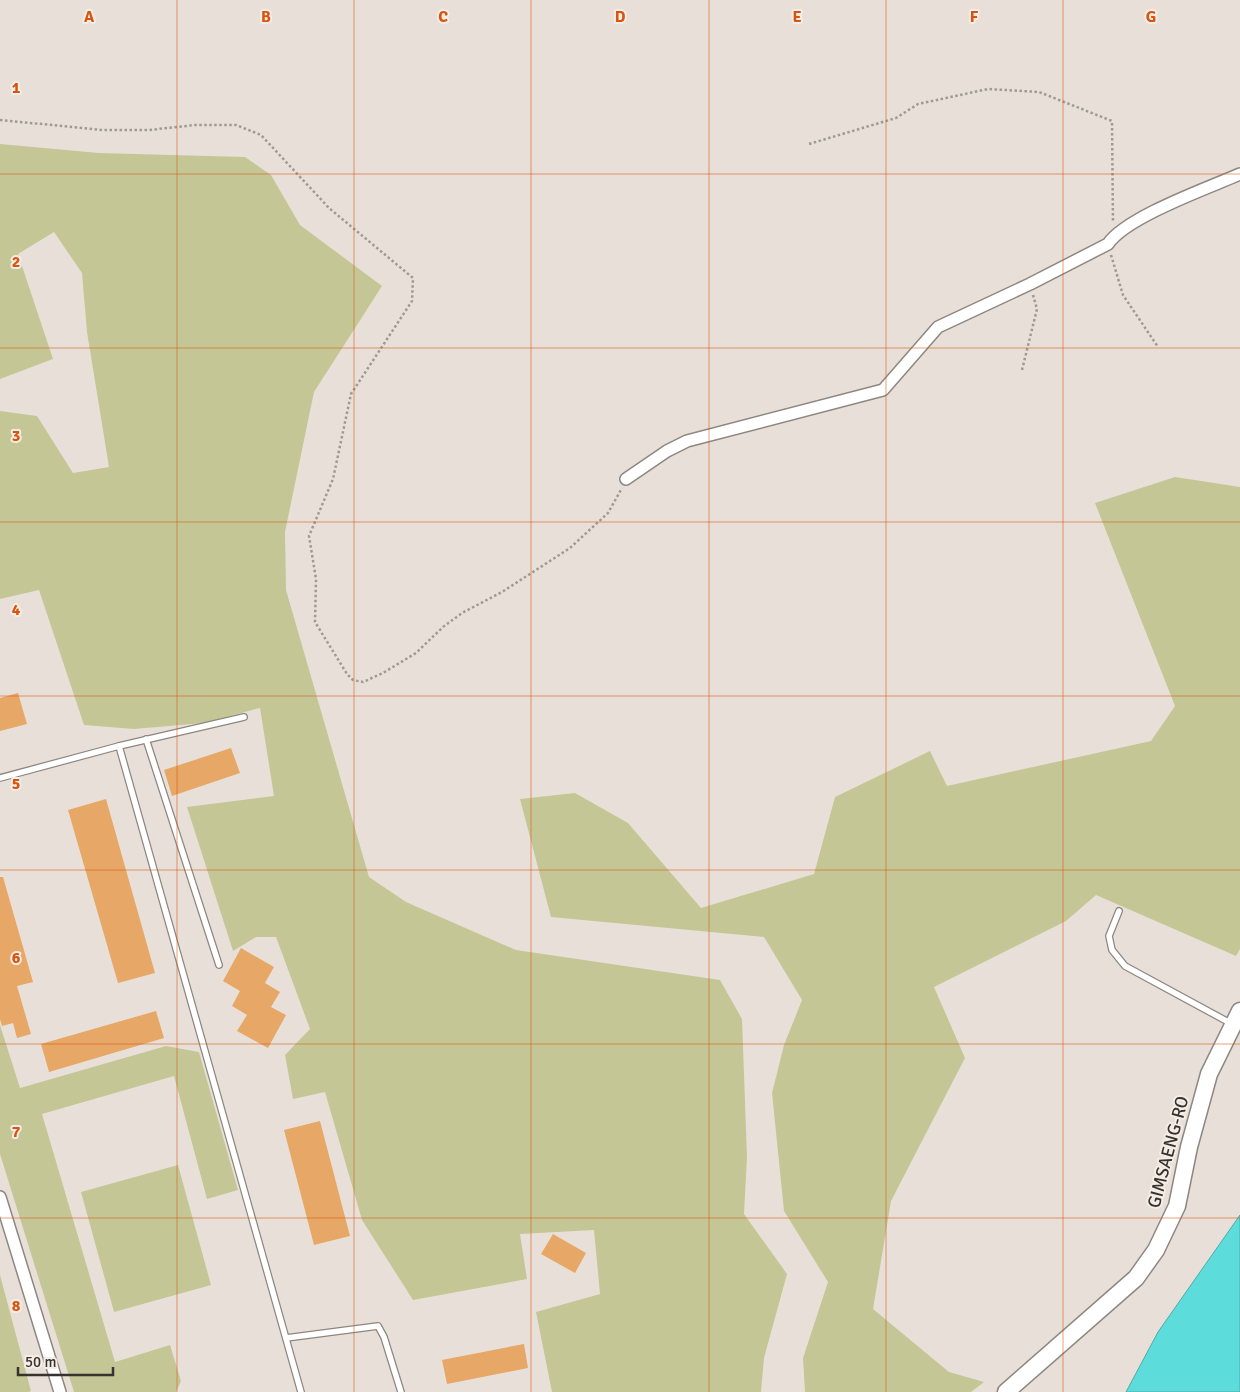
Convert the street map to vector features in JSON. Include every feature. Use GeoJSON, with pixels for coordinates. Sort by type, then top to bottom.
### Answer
{"type":"FeatureCollection","features":[{"type":"Feature","properties":{"kind":"street"},"geometry":{"type":"LineString","coordinates":[[626,479],[668,451],[687,441],[883,390],[938,327],[1030,284],[1110,241],[1134,222],[1240,174]]}},
{"type":"Feature","properties":{"kind":"street","name":"GIMSAENG-RO"},"geometry":{"type":"LineString","coordinates":[[1006,1392],[1136,1278],[1156,1250],[1177,1206],[1189,1148],[1210,1074],[1236,1017]]}},
{"type":"Feature","properties":{"kind":"street"},"geometry":{"type":"LineString","coordinates":[[0,1198],[60,1392]]}},
{"type":"Feature","properties":{"kind":"lane"},"geometry":{"type":"LineString","coordinates":[[0,778],[146,739],[244,717]]}},
{"type":"Feature","properties":{"kind":"lane"},"geometry":{"type":"LineString","coordinates":[[146,739],[219,965]]}},
{"type":"Feature","properties":{"kind":"lane"},"geometry":{"type":"LineString","coordinates":[[119,746],[300,1392]]}},
{"type":"Feature","properties":{"kind":"lane"},"geometry":{"type":"LineString","coordinates":[[1119,911],[1109,936],[1112,950],[1125,966],[1236,1017]]}},
{"type":"Feature","properties":{"kind":"lane"},"geometry":{"type":"LineString","coordinates":[[286,1338],[378,1326],[384,1337],[402,1392]]}},
{"type":"Feature","properties":{"kind":"path"},"geometry":{"type":"LineString","coordinates":[[809,144],[896,118],[918,104],[988,89],[1039,92],[1112,121],[1110,241],[1123,295],[1158,346]]}},
{"type":"Feature","properties":{"kind":"path"},"geometry":{"type":"LineString","coordinates":[[0,120],[103,130],[149,130],[195,125],[236,125],[261,135],[329,208],[413,278],[412,301],[351,394],[333,479],[309,536],[316,578],[315,622],[347,674],[353,680],[363,682],[408,658],[462,613],[502,592],[570,548],[608,513],[626,479]]}},
{"type":"Feature","properties":{"kind":"path"},"geometry":{"type":"LineString","coordinates":[[1022,370],[1037,309],[1030,284]]}},
{"type":"Feature","properties":{"kind":"green space"},"geometry":{"type":"Polygon","coordinates":[[[0,144],[99,153],[245,157],[271,175],[300,225],[382,286],[314,392],[285,532],[286,590],[369,877],[406,902],[516,950],[720,980],[742,1019],[747,1157],[744,1214],[787,1274],[764,1358],[761,1392],[552,1392],[536,1312],[600,1294],[594,1230],[520,1234],[527,1279],[413,1300],[362,1220],[325,1092],[293,1099],[285,1055],[310,1029],[276,937],[256,937],[233,951],[187,807],[274,796],[260,708],[204,723],[134,729],[84,725],[39,590],[0,599],[0,411],[37,416],[73,473],[109,467],[87,332],[82,273],[54,232],[18,254],[53,359],[0,379],[0,144]]]}},
{"type":"Feature","properties":{"kind":"green space"},"geometry":{"type":"Polygon","coordinates":[[[1175,477],[1240,487],[1240,949],[1236,956],[1096,895],[1066,921],[934,987],[965,1058],[891,1201],[873,1309],[949,1372],[984,1382],[971,1392],[805,1392],[803,1358],[828,1282],[784,1211],[772,1093],[784,1045],[802,1000],[764,937],[551,917],[520,799],[575,793],[628,823],[701,908],[814,874],[835,797],[930,751],[947,786],[1151,741],[1175,706],[1095,503],[1175,477]]]}},
{"type":"Feature","properties":{"kind":"green space"},"geometry":{"type":"Polygon","coordinates":[[[0,1025],[20,1088],[166,1046],[199,1052],[238,1190],[207,1199],[174,1076],[42,1114],[115,1362],[170,1345],[181,1381],[176,1392],[74,1392],[0,1154],[0,1025]]]}},
{"type":"Feature","properties":{"kind":"green space"},"geometry":{"type":"Polygon","coordinates":[[[178,1165],[211,1285],[114,1312],[81,1192],[178,1165]]]}},
{"type":"Feature","properties":{"kind":"green space"},"geometry":{"type":"Polygon","coordinates":[[[0,1275],[31,1391],[29,1392],[0,1392],[0,1275]]]}},
{"type":"Feature","properties":{"kind":"water"},"geometry":{"type":"Polygon","coordinates":[[[1240,1215],[1240,1392],[1126,1392],[1158,1332],[1240,1215]]]}},
{"type":"Feature","properties":{"kind":"building"},"geometry":{"type":"Polygon","coordinates":[[[18,693],[27,724],[0,731],[0,698],[18,693]]]}},
{"type":"Feature","properties":{"kind":"building"},"geometry":{"type":"Polygon","coordinates":[[[231,748],[240,773],[172,796],[164,770],[231,748]]]}},
{"type":"Feature","properties":{"kind":"building"},"geometry":{"type":"Polygon","coordinates":[[[106,799],[155,973],[118,983],[68,810],[106,799]]]}},
{"type":"Feature","properties":{"kind":"building"},"geometry":{"type":"Polygon","coordinates":[[[0,877],[3,877],[33,982],[17,986],[31,1034],[17,1038],[13,1023],[2,1026],[0,1019],[0,877]]]}},
{"type":"Feature","properties":{"kind":"building"},"geometry":{"type":"Polygon","coordinates":[[[241,948],[274,967],[265,983],[280,992],[271,1007],[286,1015],[268,1048],[237,1031],[247,1015],[232,1006],[240,991],[223,981],[241,948]]]}},
{"type":"Feature","properties":{"kind":"building"},"geometry":{"type":"Polygon","coordinates":[[[156,1011],[164,1038],[49,1072],[41,1044],[156,1011]]]}},
{"type":"Feature","properties":{"kind":"building"},"geometry":{"type":"Polygon","coordinates":[[[320,1121],[350,1236],[314,1245],[284,1130],[320,1121]]]}},
{"type":"Feature","properties":{"kind":"building"},"geometry":{"type":"Polygon","coordinates":[[[553,1234],[586,1253],[575,1273],[541,1254],[553,1234]]]}},
{"type":"Feature","properties":{"kind":"building"},"geometry":{"type":"Polygon","coordinates":[[[524,1344],[528,1368],[447,1384],[442,1360],[524,1344]]]}}]}
